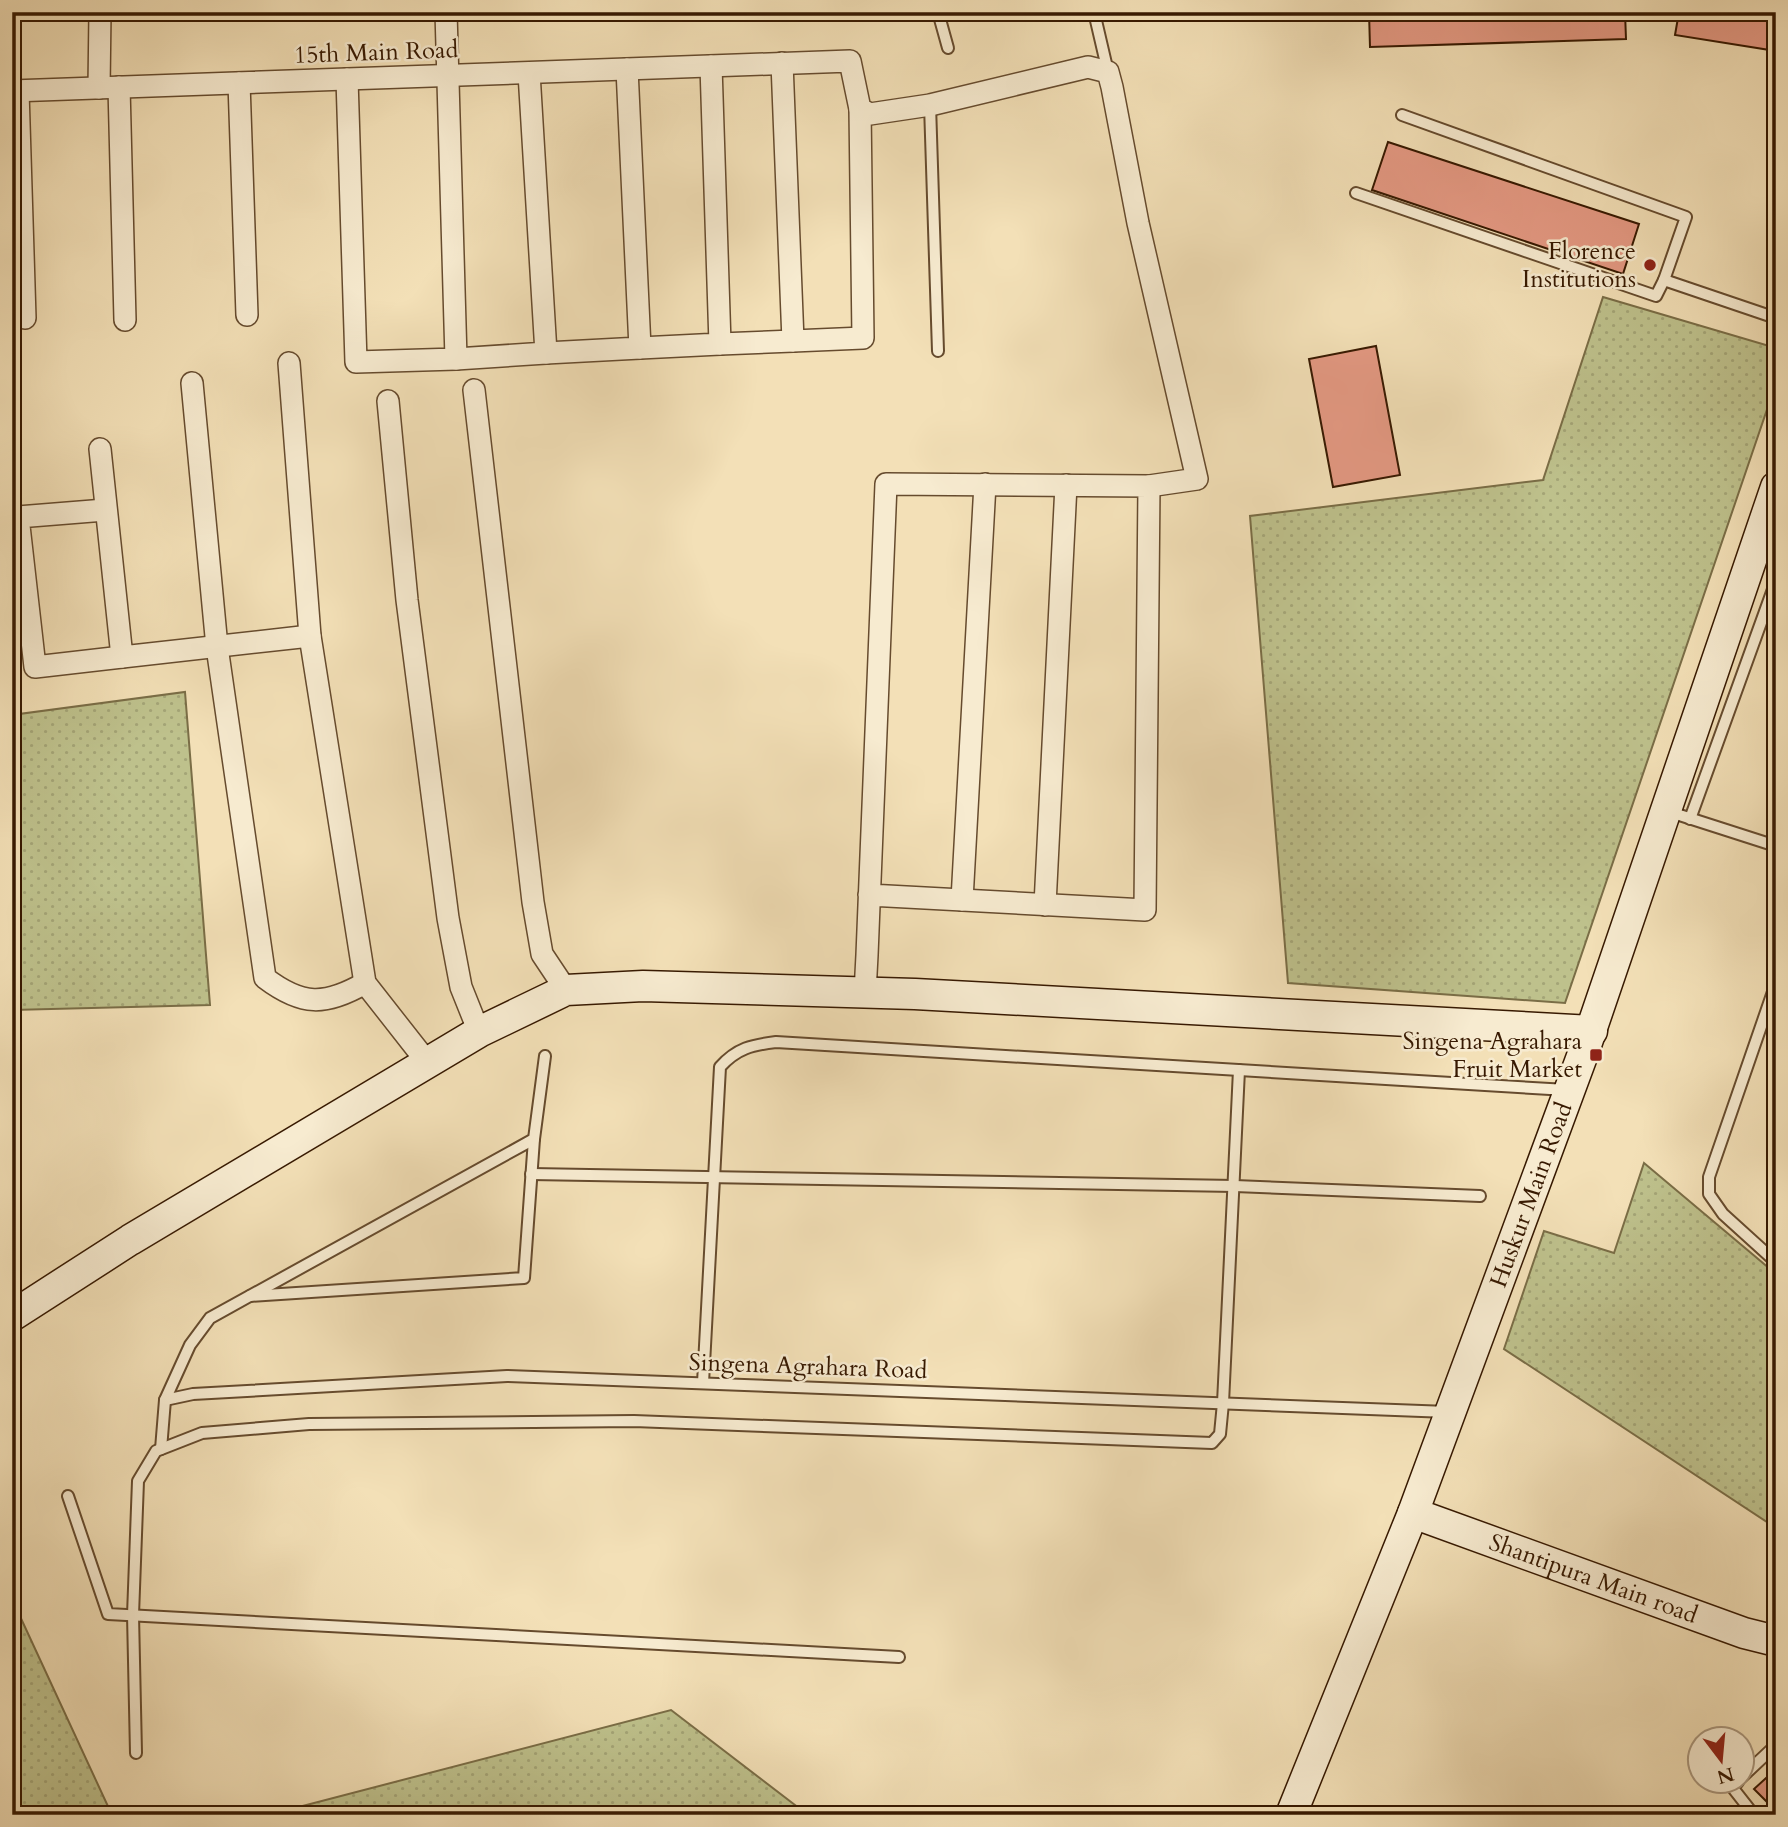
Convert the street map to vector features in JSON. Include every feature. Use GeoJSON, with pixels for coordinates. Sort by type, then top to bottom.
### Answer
{"type":"FeatureCollection","features":[{"type":"Feature","properties":{"kind":"street"},"geometry":{"type":"LineString","coordinates":[[100,12],[109,88],[125,320]]}},
{"type":"Feature","properties":{"kind":"street"},"geometry":{"type":"LineString","coordinates":[[446,12],[456,359]]}},
{"type":"Feature","properties":{"kind":"street","name":"15th Main Road"},"geometry":{"type":"LineString","coordinates":[[15,91],[850,61],[860,109]]}},
{"type":"Feature","properties":{"kind":"street"},"geometry":{"type":"LineString","coordinates":[[782,63],[793,341]]}},
{"type":"Feature","properties":{"kind":"street"},"geometry":{"type":"LineString","coordinates":[[711,66],[719,344]]}},
{"type":"Feature","properties":{"kind":"street"},"geometry":{"type":"LineString","coordinates":[[348,79],[356,362],[863,338],[860,109],[870,114],[930,105],[1088,67],[1108,72],[1138,223],[1197,479],[1149,486],[886,484],[865,993]]}},
{"type":"Feature","properties":{"kind":"street"},"geometry":{"type":"LineString","coordinates":[[627,69],[640,348]]}},
{"type":"Feature","properties":{"kind":"street"},"geometry":{"type":"LineString","coordinates":[[529,73],[546,353]]}},
{"type":"Feature","properties":{"kind":"street"},"geometry":{"type":"LineString","coordinates":[[239,83],[247,315]]}},
{"type":"Feature","properties":{"kind":"street"},"geometry":{"type":"LineString","coordinates":[[15,91],[25,318]]}},
{"type":"Feature","properties":{"kind":"street"},"geometry":{"type":"LineString","coordinates":[[289,363],[310,636],[365,983],[427,1062]]}},
{"type":"Feature","properties":{"kind":"street"},"geometry":{"type":"LineString","coordinates":[[192,383],[216,648],[265,978],[289,996],[314,1001],[346,994],[365,983]]}},
{"type":"Feature","properties":{"kind":"street"},"geometry":{"type":"LineString","coordinates":[[474,390],[533,902],[542,954],[566,990]]}},
{"type":"Feature","properties":{"kind":"street"},"geometry":{"type":"LineString","coordinates":[[388,401],[407,600],[447,918],[461,987],[479,1032]]}},
{"type":"Feature","properties":{"kind":"street"},"geometry":{"type":"LineString","coordinates":[[100,449],[122,657]]}},
{"type":"Feature","properties":{"kind":"street"},"geometry":{"type":"LineString","coordinates":[[962,900],[985,484]]}},
{"type":"Feature","properties":{"kind":"street"},"geometry":{"type":"LineString","coordinates":[[1045,905],[1066,485]]}},
{"type":"Feature","properties":{"kind":"street"},"geometry":{"type":"LineString","coordinates":[[869,895],[1144,910],[1149,486]]}},
{"type":"Feature","properties":{"kind":"street","name":"Huskur Main Road"},"geometry":{"type":"LineString","coordinates":[[1291,1815],[1413,1513],[1592,1031],[1679,815],[1776,487]]}},
{"type":"Feature","properties":{"kind":"street"},"geometry":{"type":"LineString","coordinates":[[105,510],[18,517],[35,667],[310,636]]}},
{"type":"Feature","properties":{"kind":"street"},"geometry":{"type":"LineString","coordinates":[[12,1316],[130,1240],[427,1062],[479,1032],[566,990],[643,986],[865,993],[1592,1031]]}},
{"type":"Feature","properties":{"kind":"street","name":"Shantipura Main road"},"geometry":{"type":"LineString","coordinates":[[1413,1513],[1744,1633],[1776,1640]]}},
{"type":"Feature","properties":{"kind":"lane"},"geometry":{"type":"LineString","coordinates":[[938,12],[948,48]]}},
{"type":"Feature","properties":{"kind":"lane"},"geometry":{"type":"LineString","coordinates":[[1094,12],[1108,72]]}},
{"type":"Feature","properties":{"kind":"lane"},"geometry":{"type":"LineString","coordinates":[[930,105],[939,351]]}},
{"type":"Feature","properties":{"kind":"lane"},"geometry":{"type":"LineString","coordinates":[[1356,192],[1656,296],[1686,217],[1402,115]]}},
{"type":"Feature","properties":{"kind":"lane"},"geometry":{"type":"LineString","coordinates":[[1664,280],[1776,318]]}},
{"type":"Feature","properties":{"kind":"lane"},"geometry":{"type":"LineString","coordinates":[[1776,581],[1679,815],[1776,846]]}},
{"type":"Feature","properties":{"kind":"lane"},"geometry":{"type":"LineString","coordinates":[[1776,983],[1709,1177],[1709,1194],[1723,1214],[1776,1262]]}},
{"type":"Feature","properties":{"kind":"lane"},"geometry":{"type":"LineString","coordinates":[[703,1383],[720,1067],[732,1053],[749,1045],[776,1042],[1570,1090]]}},
{"type":"Feature","properties":{"kind":"lane"},"geometry":{"type":"LineString","coordinates":[[248,1296],[524,1278],[534,1139],[545,1056]]}},
{"type":"Feature","properties":{"kind":"lane"},"geometry":{"type":"LineString","coordinates":[[136,1754],[133,1615],[138,1481],[156,1451],[202,1433],[248,1427],[634,1421],[1213,1443],[1220,1434],[1223,1403],[1239,1070]]}},
{"type":"Feature","properties":{"kind":"lane"},"geometry":{"type":"LineString","coordinates":[[161,1450],[165,1400],[190,1345],[210,1318],[534,1139]]}},
{"type":"Feature","properties":{"kind":"lane"},"geometry":{"type":"LineString","coordinates":[[531,1174],[1235,1186],[1480,1196]]}},
{"type":"Feature","properties":{"kind":"lane","name":"Singena Agrahara Road"},"geometry":{"type":"LineString","coordinates":[[165,1400],[193,1394],[507,1376],[1450,1412]]}},
{"type":"Feature","properties":{"kind":"lane"},"geometry":{"type":"LineString","coordinates":[[68,1496],[108,1614],[899,1657]]}},
{"type":"Feature","properties":{"kind":"lane"},"geometry":{"type":"LineString","coordinates":[[1756,1764],[1776,1745]]}},
{"type":"Feature","properties":{"kind":"lane"},"geometry":{"type":"LineString","coordinates":[[1739,1796],[1754,1815]]}},
{"type":"Feature","properties":{"kind":"green space"},"geometry":{"type":"Polygon","coordinates":[[[1603,297],[1776,348],[1776,383],[1565,1003],[1288,983],[1250,516],[1543,480],[1603,297]]]}},
{"type":"Feature","properties":{"kind":"green space"},"geometry":{"type":"Polygon","coordinates":[[[185,692],[210,1005],[12,1010],[12,715],[185,692]]]}},
{"type":"Feature","properties":{"kind":"green space"},"geometry":{"type":"Polygon","coordinates":[[[1644,1163],[1776,1274],[1776,1528],[1504,1349],[1544,1231],[1614,1253],[1644,1163]]]}},
{"type":"Feature","properties":{"kind":"green space"},"geometry":{"type":"Polygon","coordinates":[[[12,1599],[112,1815],[12,1815],[12,1599]]]}},
{"type":"Feature","properties":{"kind":"green space"},"geometry":{"type":"Polygon","coordinates":[[[671,1710],[808,1815],[268,1815],[671,1710]]]}},
{"type":"Feature","properties":{"kind":"building"},"geometry":{"type":"Polygon","coordinates":[[[1369,12],[1625,12],[1626,39],[1370,47],[1369,12]]]}},
{"type":"Feature","properties":{"kind":"building"},"geometry":{"type":"Polygon","coordinates":[[[1679,12],[1776,12],[1776,51],[1675,35],[1679,12]]]}},
{"type":"Feature","properties":{"kind":"building"},"geometry":{"type":"Polygon","coordinates":[[[1388,142],[1639,224],[1623,274],[1372,190],[1388,142]]]}},
{"type":"Feature","properties":{"kind":"building"},"geometry":{"type":"Polygon","coordinates":[[[1376,346],[1400,475],[1333,487],[1309,359],[1376,346]]]}},
{"type":"Feature","properties":{"kind":"building"},"geometry":{"type":"Polygon","coordinates":[[[1776,1769],[1776,1811],[1756,1791],[1756,1787],[1776,1769]]]}},
{"type":"Feature","properties":{"kind":"place","name":"Florence Institutions"},"geometry":{"type":"Point","coordinates":[1650,265]}},
{"type":"Feature","properties":{"kind":"place","name":"Singena Agrahara Fruit Market"},"geometry":{"type":"Point","coordinates":[1596,1055]}}]}
